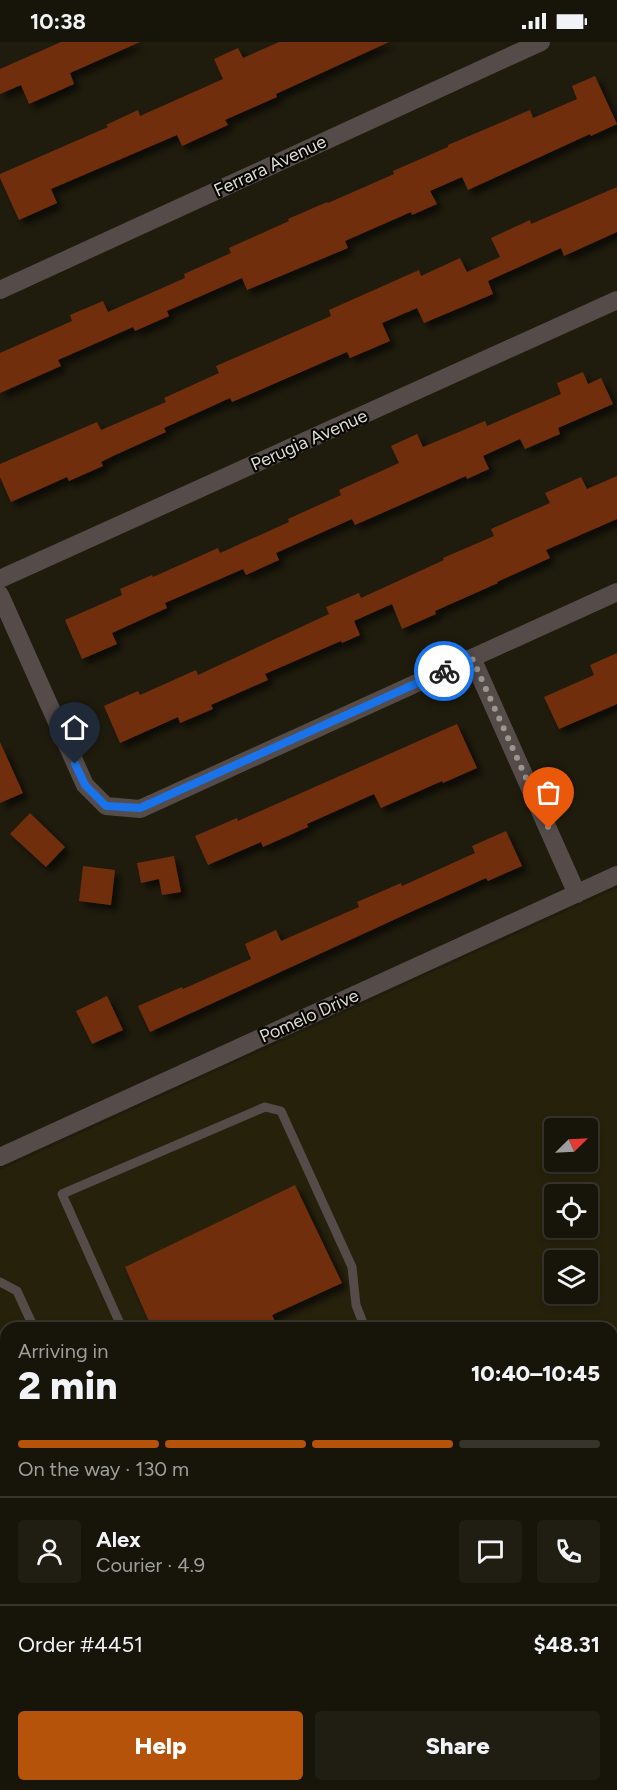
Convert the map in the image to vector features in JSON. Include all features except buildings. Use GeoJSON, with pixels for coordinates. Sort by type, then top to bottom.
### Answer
{"type":"FeatureCollection","features":[{"type":"Feature","properties":{"kind":"street","name":"Ferrara Avenue"},"geometry":{"type":"LineString","coordinates":[[0,290],[541,42]]}},
{"type":"Feature","properties":{"kind":"street","name":"Perugia Avenue"},"geometry":{"type":"LineString","coordinates":[[0,579],[617,300]]}},
{"type":"Feature","properties":{"kind":"street"},"geometry":{"type":"LineString","coordinates":[[0,595],[85,785],[106,806],[140,808],[617,592]]}},
{"type":"Feature","properties":{"kind":"street"},"geometry":{"type":"LineString","coordinates":[[472,658],[577,894]]}},
{"type":"Feature","properties":{"kind":"street","name":"Pomelo Drive"},"geometry":{"type":"LineString","coordinates":[[0,1156],[617,875]]}},
{"type":"Feature","properties":{"kind":"lane"},"geometry":{"type":"LineString","coordinates":[[119,1322],[62,1194],[265,1107],[281,1111],[352,1267],[356,1305],[363,1322]]}},
{"type":"Feature","properties":{"kind":"lane"},"geometry":{"type":"LineString","coordinates":[[0,1282],[17,1291],[31,1322]]}},
{"type":"Feature","properties":{"kind":"shaded area"},"geometry":{"type":"Polygon","coordinates":[[[617,888],[617,1322],[0,1322],[0,1170],[617,888]]]}},
{"type":"Feature","properties":{"kind":"way so far"},"geometry":{"type":"LineString","coordinates":[[444,671],[472,658],[549,829]]}},
{"type":"Feature","properties":{"kind":"route"},"geometry":{"type":"LineString","coordinates":[[75,764],[85,785],[106,806],[140,808],[444,671]]}}]}
